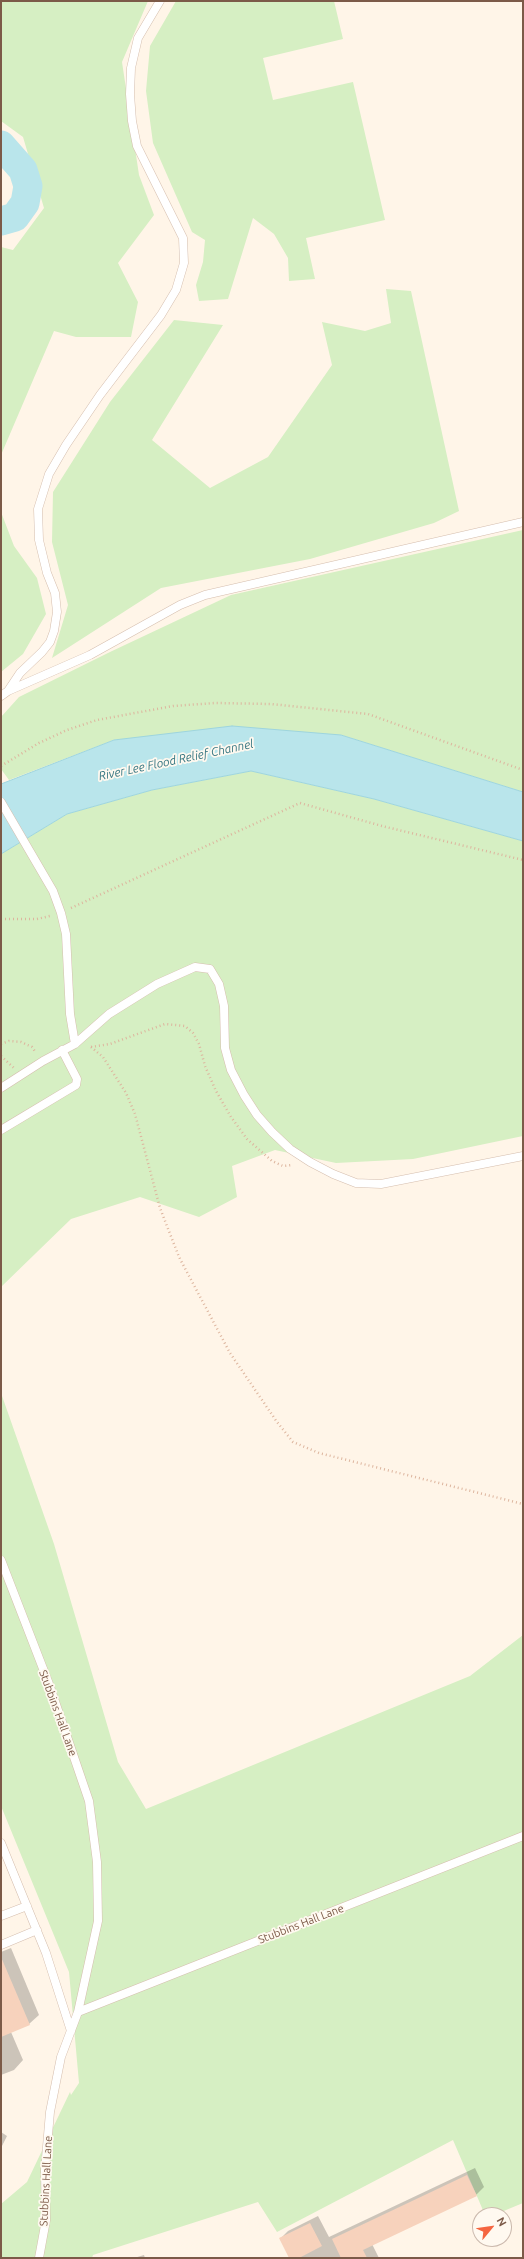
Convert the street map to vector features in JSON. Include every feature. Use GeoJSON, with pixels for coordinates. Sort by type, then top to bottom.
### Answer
{"type":"FeatureCollection","features":[{"type":"Feature","properties":{"kind":"lane"},"geometry":{"type":"LineString","coordinates":[[8,691],[20,673],[42,652],[50,642],[54,631],[57,612],[55,593],[47,573],[39,540],[38,509],[49,474],[66,445],[100,395],[161,315],[176,290],[184,263],[183,238],[138,146],[132,120],[130,94],[131,68],[138,38],[160,1]]}},
{"type":"Feature","properties":{"kind":"lane"},"geometry":{"type":"LineString","coordinates":[[1,696],[8,691],[90,655],[180,605],[206,595],[523,522]]}},
{"type":"Feature","properties":{"kind":"lane"},"geometry":{"type":"LineString","coordinates":[[1,802],[53,892],[61,913],[66,934],[70,1014],[75,1044]]}},
{"type":"Feature","properties":{"kind":"lane"},"geometry":{"type":"LineString","coordinates":[[1,1088],[43,1061],[75,1044],[109,1014],[158,984],[195,967],[210,969],[220,984],[224,1006],[225,1048],[231,1070],[241,1089],[257,1115],[272,1132],[290,1149],[310,1162],[333,1174],[356,1183],[382,1184],[523,1156]]}},
{"type":"Feature","properties":{"kind":"lane"},"geometry":{"type":"LineString","coordinates":[[1,1130],[76,1085],[78,1079],[62,1050]]}},
{"type":"Feature","properties":{"kind":"lane","name":"Stubbins Hall Lane"},"geometry":{"type":"LineString","coordinates":[[1,1560],[49,1684],[89,1801],[97,1862],[98,1921],[78,2012],[61,2057],[50,2112],[45,2170],[46,2220],[39,2258]]}},
{"type":"Feature","properties":{"kind":"lane","name":"Stubbins Hall Lane"},"geometry":{"type":"LineString","coordinates":[[78,2012],[523,1836]]}},
{"type":"Feature","properties":{"kind":"lane"},"geometry":{"type":"LineString","coordinates":[[1,1843],[37,1930],[71,2031]]}},
{"type":"Feature","properties":{"kind":"lane"},"geometry":{"type":"LineString","coordinates":[[1,1916],[27,1906]]}},
{"type":"Feature","properties":{"kind":"lane"},"geometry":{"type":"LineString","coordinates":[[1,1945],[37,1930]]}},
{"type":"Feature","properties":{"kind":"path"},"geometry":{"type":"LineString","coordinates":[[1,766],[39,743],[67,730],[96,720],[166,707],[216,703],[271,704],[368,714],[523,770]]}},
{"type":"Feature","properties":{"kind":"path"},"geometry":{"type":"LineString","coordinates":[[1,919],[37,919],[61,913],[300,803],[382,826],[523,860]]}},
{"type":"Feature","properties":{"kind":"path"},"geometry":{"type":"LineString","coordinates":[[310,1162],[283,1166],[272,1161],[247,1139],[231,1117],[216,1091],[205,1066],[199,1044],[193,1033],[185,1026],[165,1024],[110,1044],[91,1047],[103,1057],[113,1071],[126,1093],[135,1114],[160,1208],[186,1270],[230,1353],[277,1422],[293,1442],[319,1453],[523,1504]]}},
{"type":"Feature","properties":{"kind":"path"},"geometry":{"type":"LineString","coordinates":[[1,1044],[9,1041],[21,1042],[32,1047],[43,1061]]}},
{"type":"Feature","properties":{"kind":"green space"},"geometry":{"type":"Polygon","coordinates":[[[1,1],[148,1],[122,62],[139,175],[154,215],[118,263],[138,302],[131,337],[76,337],[54,331],[1,455],[1,247],[13,250],[44,208],[23,137],[1,121],[1,1]]]}},
{"type":"Feature","properties":{"kind":"green space"},"geometry":{"type":"Polygon","coordinates":[[[176,1],[334,1],[343,39],[263,58],[273,100],[353,82],[385,220],[306,238],[315,279],[289,281],[288,258],[274,234],[253,218],[228,299],[199,301],[196,285],[203,262],[205,240],[192,232],[153,143],[146,91],[150,46],[176,1]]]}},
{"type":"Feature","properties":{"kind":"green space"},"geometry":{"type":"Polygon","coordinates":[[[386,289],[411,291],[459,511],[434,523],[310,559],[161,588],[52,658],[68,605],[52,542],[53,492],[110,402],[174,320],[223,325],[152,440],[210,488],[268,457],[332,365],[322,322],[365,331],[391,323],[386,289]]]}},
{"type":"Feature","properties":{"kind":"green space"},"geometry":{"type":"Polygon","coordinates":[[[1,512],[14,546],[37,578],[46,614],[23,654],[1,672],[1,512]]]}},
{"type":"Feature","properties":{"kind":"green space"},"geometry":{"type":"Polygon","coordinates":[[[523,530],[523,792],[341,735],[114,740],[9,780],[1,769],[1,717],[19,697],[231,595],[523,530]]]}},
{"type":"Feature","properties":{"kind":"green space"},"geometry":{"type":"Polygon","coordinates":[[[251,771],[374,799],[523,841],[523,1136],[413,1159],[336,1163],[275,1150],[232,1166],[237,1197],[199,1217],[140,1197],[71,1219],[1,1287],[1,854],[67,814],[152,790],[251,771]]]}},
{"type":"Feature","properties":{"kind":"green space"},"geometry":{"type":"Polygon","coordinates":[[[1,1393],[54,1544],[118,1762],[146,1809],[470,1676],[523,1635],[523,2203],[512,2208],[482,2207],[453,2140],[277,2232],[258,2202],[93,2255],[92,2258],[1,2258],[1,2204],[27,2182],[70,2092],[71,2095],[79,2083],[69,1972],[1,1806],[1,1393]]]}},
{"type":"Feature","properties":{"kind":"water","name":"River Lee Flood Relief Channel"},"geometry":{"type":"Polygon","coordinates":[[[232,726],[341,735],[523,792],[523,841],[374,799],[251,771],[152,790],[67,814],[1,854],[1,784],[114,740],[232,726]]]}},
{"type":"Feature","properties":{"kind":"building"},"geometry":{"type":"Polygon","coordinates":[[[1,1957],[30,2025],[1,2037],[1,1957]]]}},
{"type":"Feature","properties":{"kind":"building"},"geometry":{"type":"Polygon","coordinates":[[[467,2175],[477,2196],[363,2250],[367,2258],[341,2258],[332,2239],[467,2175]]]}},
{"type":"Feature","properties":{"kind":"building"},"geometry":{"type":"Polygon","coordinates":[[[310,2223],[322,2246],[299,2258],[289,2258],[279,2238],[310,2223]]]}},
{"type":"Feature","properties":{"kind":"waterway"},"geometry":{"type":"LineString","coordinates":[[1,145],[23,170],[28,186],[25,203],[15,217],[1,221]]}}]}
